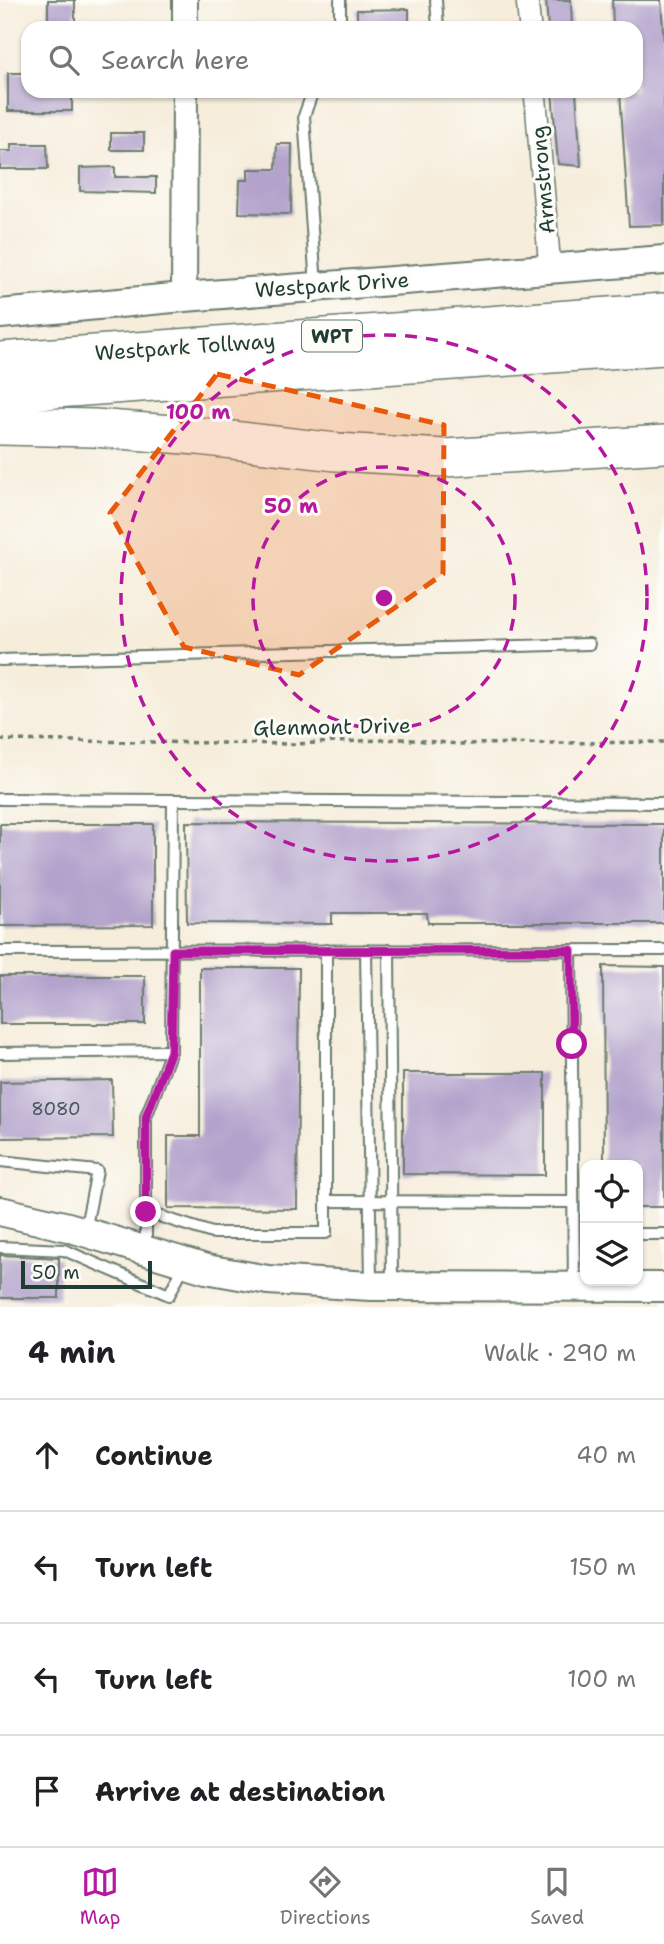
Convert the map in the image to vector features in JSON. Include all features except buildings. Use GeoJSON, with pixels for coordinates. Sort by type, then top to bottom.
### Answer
{"type":"FeatureCollection","features":[{"type":"Feature","properties":{"kind":"highway","name":"Westpark Tollway"},"geometry":{"type":"LineString","coordinates":[[0,361],[664,312]]}},
{"type":"Feature","properties":{"kind":"highway","name":"Westpark Tollway"},"geometry":{"type":"LineString","coordinates":[[0,393],[664,346]]}},
{"type":"Feature","properties":{"kind":"highway"},"geometry":{"type":"LineString","coordinates":[[0,426],[94,428],[198,436],[336,452],[445,457],[664,444]]}},
{"type":"Feature","properties":{"kind":"main road","name":"Westpark Drive"},"geometry":{"type":"LineString","coordinates":[[0,314],[664,260]]}},
{"type":"Feature","properties":{"kind":"main road"},"geometry":{"type":"LineString","coordinates":[[0,1212],[36,1234],[146,1252],[268,1280],[381,1286],[664,1287]]}},
{"type":"Feature","properties":{"kind":"street"},"geometry":{"type":"LineString","coordinates":[[185,0],[185,21]]}},
{"type":"Feature","properties":{"kind":"street"},"geometry":{"type":"LineString","coordinates":[[527,0],[529,21]]}},
{"type":"Feature","properties":{"kind":"street"},"geometry":{"type":"LineString","coordinates":[[184,297],[185,98]]}},
{"type":"Feature","properties":{"kind":"street","name":"Armstrong"},"geometry":{"type":"LineString","coordinates":[[536,98],[550,268]]}},
{"type":"Feature","properties":{"kind":"lane"},"geometry":{"type":"LineString","coordinates":[[340,0],[340,21]]}},
{"type":"Feature","properties":{"kind":"lane"},"geometry":{"type":"LineString","coordinates":[[436,0],[438,21]]}},
{"type":"Feature","properties":{"kind":"lane"},"geometry":{"type":"LineString","coordinates":[[310,98],[304,116],[316,287]]}},
{"type":"Feature","properties":{"kind":"lane"},"geometry":{"type":"LineString","coordinates":[[0,660],[589,645]]}},
{"type":"Feature","properties":{"kind":"lane"},"geometry":{"type":"LineString","coordinates":[[0,799],[664,803]]}},
{"type":"Feature","properties":{"kind":"lane"},"geometry":{"type":"LineString","coordinates":[[146,1252],[146,1117],[171,1051],[173,800]]}},
{"type":"Feature","properties":{"kind":"lane"},"geometry":{"type":"LineString","coordinates":[[146,1212],[212,1233],[326,1233],[326,950]]}},
{"type":"Feature","properties":{"kind":"lane"},"geometry":{"type":"LineString","coordinates":[[366,950],[370,1202],[381,1286]]}},
{"type":"Feature","properties":{"kind":"lane"},"geometry":{"type":"LineString","coordinates":[[381,1286],[392,1202],[389,950]]}},
{"type":"Feature","properties":{"kind":"lane"},"geometry":{"type":"LineString","coordinates":[[571,950],[573,1202],[579,1234],[574,1287]]}},
{"type":"Feature","properties":{"kind":"lane"},"geometry":{"type":"LineString","coordinates":[[0,951],[664,950]]}},
{"type":"Feature","properties":{"kind":"lane"},"geometry":{"type":"LineString","coordinates":[[0,1053],[171,1051]]}},
{"type":"Feature","properties":{"kind":"lane"},"geometry":{"type":"LineString","coordinates":[[0,1161],[97,1171],[89,1243],[169,1295],[185,1263]]}},
{"type":"Feature","properties":{"kind":"lane"},"geometry":{"type":"LineString","coordinates":[[327,1201],[573,1202]]}},
{"type":"Feature","properties":{"kind":"lane"},"geometry":{"type":"LineString","coordinates":[[0,1247],[36,1234]]}},
{"type":"Feature","properties":{"kind":"lane"},"geometry":{"type":"LineString","coordinates":[[643,1234],[664,1234]]}},
{"type":"Feature","properties":{"kind":"path","name":"Glenmont Drive"},"geometry":{"type":"LineString","coordinates":[[0,740],[294,744],[401,739],[459,744],[664,742]]}},
{"type":"Feature","properties":{"kind":"highlighted area"},"geometry":{"type":"Polygon","coordinates":[[[217,374],[444,425],[443,574],[299,675],[184,647],[110,513],[217,374]]]}},
{"type":"Feature","properties":{"kind":"route"},"geometry":{"type":"LineString","coordinates":[[146,1212],[146,1117],[171,1051],[173,951],[571,950],[572,1044]]}}]}
